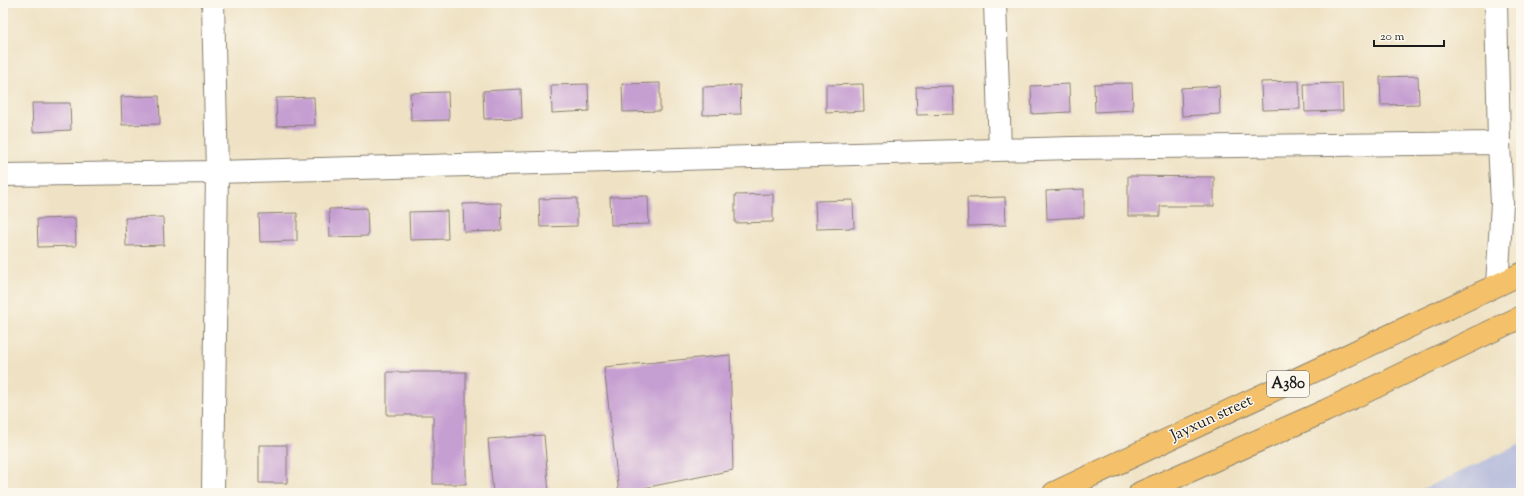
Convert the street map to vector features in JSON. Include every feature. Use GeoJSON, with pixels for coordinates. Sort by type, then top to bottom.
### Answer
{"type":"FeatureCollection","features":[{"type":"Feature","properties":{"kind":"highway","name":"Jayxun street"},"geometry":{"type":"LineString","coordinates":[[1054,493],[1521,274]]}},
{"type":"Feature","properties":{"kind":"highway","name":"A380"},"geometry":{"type":"LineString","coordinates":[[1140,493],[1319,414],[1521,317]]}},
{"type":"Feature","properties":{"kind":"street"},"geometry":{"type":"LineString","coordinates":[[213,3],[217,172],[213,493]]}},
{"type":"Feature","properties":{"kind":"street"},"geometry":{"type":"LineString","coordinates":[[995,3],[1000,150]]}},
{"type":"Feature","properties":{"kind":"street"},"geometry":{"type":"LineString","coordinates":[[1496,3],[1502,204],[1497,285]]}},
{"type":"Feature","properties":{"kind":"street"},"geometry":{"type":"LineString","coordinates":[[3,175],[217,172],[1000,150],[1499,143]]}},
{"type":"Feature","properties":{"kind":"shaded area"},"geometry":{"type":"Polygon","coordinates":[[[1521,444],[1521,493],[1414,493],[1521,444]]]}},
{"type":"Feature","properties":{"kind":"building"},"geometry":{"type":"Polygon","coordinates":[[[1418,76],[1419,104],[1381,105],[1380,77],[1418,76]]]}},
{"type":"Feature","properties":{"kind":"building"},"geometry":{"type":"Polygon","coordinates":[[[1299,81],[1300,109],[1262,110],[1261,82],[1299,81]]]}},
{"type":"Feature","properties":{"kind":"building"},"geometry":{"type":"Polygon","coordinates":[[[660,83],[660,111],[623,112],[622,84],[660,83]]]}},
{"type":"Feature","properties":{"kind":"building"},"geometry":{"type":"Polygon","coordinates":[[[1132,83],[1133,110],[1095,112],[1094,84],[1132,83]]]}},
{"type":"Feature","properties":{"kind":"building"},"geometry":{"type":"Polygon","coordinates":[[[1342,83],[1343,111],[1305,112],[1304,84],[1342,83]]]}},
{"type":"Feature","properties":{"kind":"building"},"geometry":{"type":"Polygon","coordinates":[[[588,84],[589,111],[552,113],[551,85],[588,84]]]}},
{"type":"Feature","properties":{"kind":"building"},"geometry":{"type":"Polygon","coordinates":[[[863,84],[864,111],[826,113],[826,85],[863,84]]]}},
{"type":"Feature","properties":{"kind":"building"},"geometry":{"type":"Polygon","coordinates":[[[1069,84],[1070,112],[1032,114],[1031,86],[1069,84]]]}},
{"type":"Feature","properties":{"kind":"building"},"geometry":{"type":"Polygon","coordinates":[[[740,85],[741,114],[703,115],[703,87],[740,85]]]}},
{"type":"Feature","properties":{"kind":"building"},"geometry":{"type":"Polygon","coordinates":[[[953,86],[954,114],[917,115],[916,87],[953,86]]]}},
{"type":"Feature","properties":{"kind":"building"},"geometry":{"type":"Polygon","coordinates":[[[1219,86],[1220,114],[1182,116],[1181,88],[1219,86]]]}},
{"type":"Feature","properties":{"kind":"building"},"geometry":{"type":"Polygon","coordinates":[[[521,89],[522,118],[484,119],[483,91],[521,89]]]}},
{"type":"Feature","properties":{"kind":"building"},"geometry":{"type":"Polygon","coordinates":[[[448,92],[449,120],[411,121],[410,93],[448,92]]]}},
{"type":"Feature","properties":{"kind":"building"},"geometry":{"type":"Polygon","coordinates":[[[159,96],[160,124],[122,125],[121,97],[159,96]]]}},
{"type":"Feature","properties":{"kind":"building"},"geometry":{"type":"Polygon","coordinates":[[[314,97],[315,125],[277,126],[276,98],[314,97]]]}},
{"type":"Feature","properties":{"kind":"building"},"geometry":{"type":"Polygon","coordinates":[[[32,103],[70,103],[71,130],[33,132],[32,103]]]}},
{"type":"Feature","properties":{"kind":"building"},"geometry":{"type":"Polygon","coordinates":[[[1128,176],[1214,177],[1214,206],[1160,206],[1160,216],[1128,216],[1128,176]]]}},
{"type":"Feature","properties":{"kind":"building"},"geometry":{"type":"Polygon","coordinates":[[[1084,189],[1084,217],[1047,219],[1046,191],[1084,189]]]}},
{"type":"Feature","properties":{"kind":"building"},"geometry":{"type":"Polygon","coordinates":[[[773,194],[773,222],[735,223],[735,195],[773,194]]]}},
{"type":"Feature","properties":{"kind":"building"},"geometry":{"type":"Polygon","coordinates":[[[648,196],[649,224],[611,225],[610,197],[648,196]]]}},
{"type":"Feature","properties":{"kind":"building"},"geometry":{"type":"Polygon","coordinates":[[[1005,197],[1006,225],[968,226],[967,198],[1005,197]]]}},
{"type":"Feature","properties":{"kind":"building"},"geometry":{"type":"Polygon","coordinates":[[[577,198],[577,226],[540,227],[539,199],[577,198]]]}},
{"type":"Feature","properties":{"kind":"building"},"geometry":{"type":"Polygon","coordinates":[[[853,200],[854,228],[816,229],[815,201],[853,200]]]}},
{"type":"Feature","properties":{"kind":"building"},"geometry":{"type":"Polygon","coordinates":[[[501,203],[502,231],[464,232],[463,204],[501,203]]]}},
{"type":"Feature","properties":{"kind":"building"},"geometry":{"type":"Polygon","coordinates":[[[367,208],[368,236],[330,237],[329,209],[367,208]]]}},
{"type":"Feature","properties":{"kind":"building"},"geometry":{"type":"Polygon","coordinates":[[[447,211],[448,239],[410,240],[409,212],[447,211]]]}},
{"type":"Feature","properties":{"kind":"building"},"geometry":{"type":"Polygon","coordinates":[[[297,213],[297,241],[260,242],[259,214],[297,213]]]}},
{"type":"Feature","properties":{"kind":"building"},"geometry":{"type":"Polygon","coordinates":[[[163,217],[164,245],[126,246],[125,218],[163,217]]]}},
{"type":"Feature","properties":{"kind":"building"},"geometry":{"type":"Polygon","coordinates":[[[75,218],[76,246],[38,247],[37,219],[75,218]]]}},
{"type":"Feature","properties":{"kind":"building"},"geometry":{"type":"Polygon","coordinates":[[[730,355],[733,470],[619,493],[604,367],[730,355]]]}},
{"type":"Feature","properties":{"kind":"building"},"geometry":{"type":"Polygon","coordinates":[[[387,372],[466,372],[466,484],[433,484],[433,415],[387,415],[387,372]]]}},
{"type":"Feature","properties":{"kind":"building"},"geometry":{"type":"Polygon","coordinates":[[[544,435],[549,493],[493,493],[488,439],[544,435]]]}},
{"type":"Feature","properties":{"kind":"building"},"geometry":{"type":"Polygon","coordinates":[[[259,445],[287,445],[287,483],[259,483],[259,445]]]}}]}
